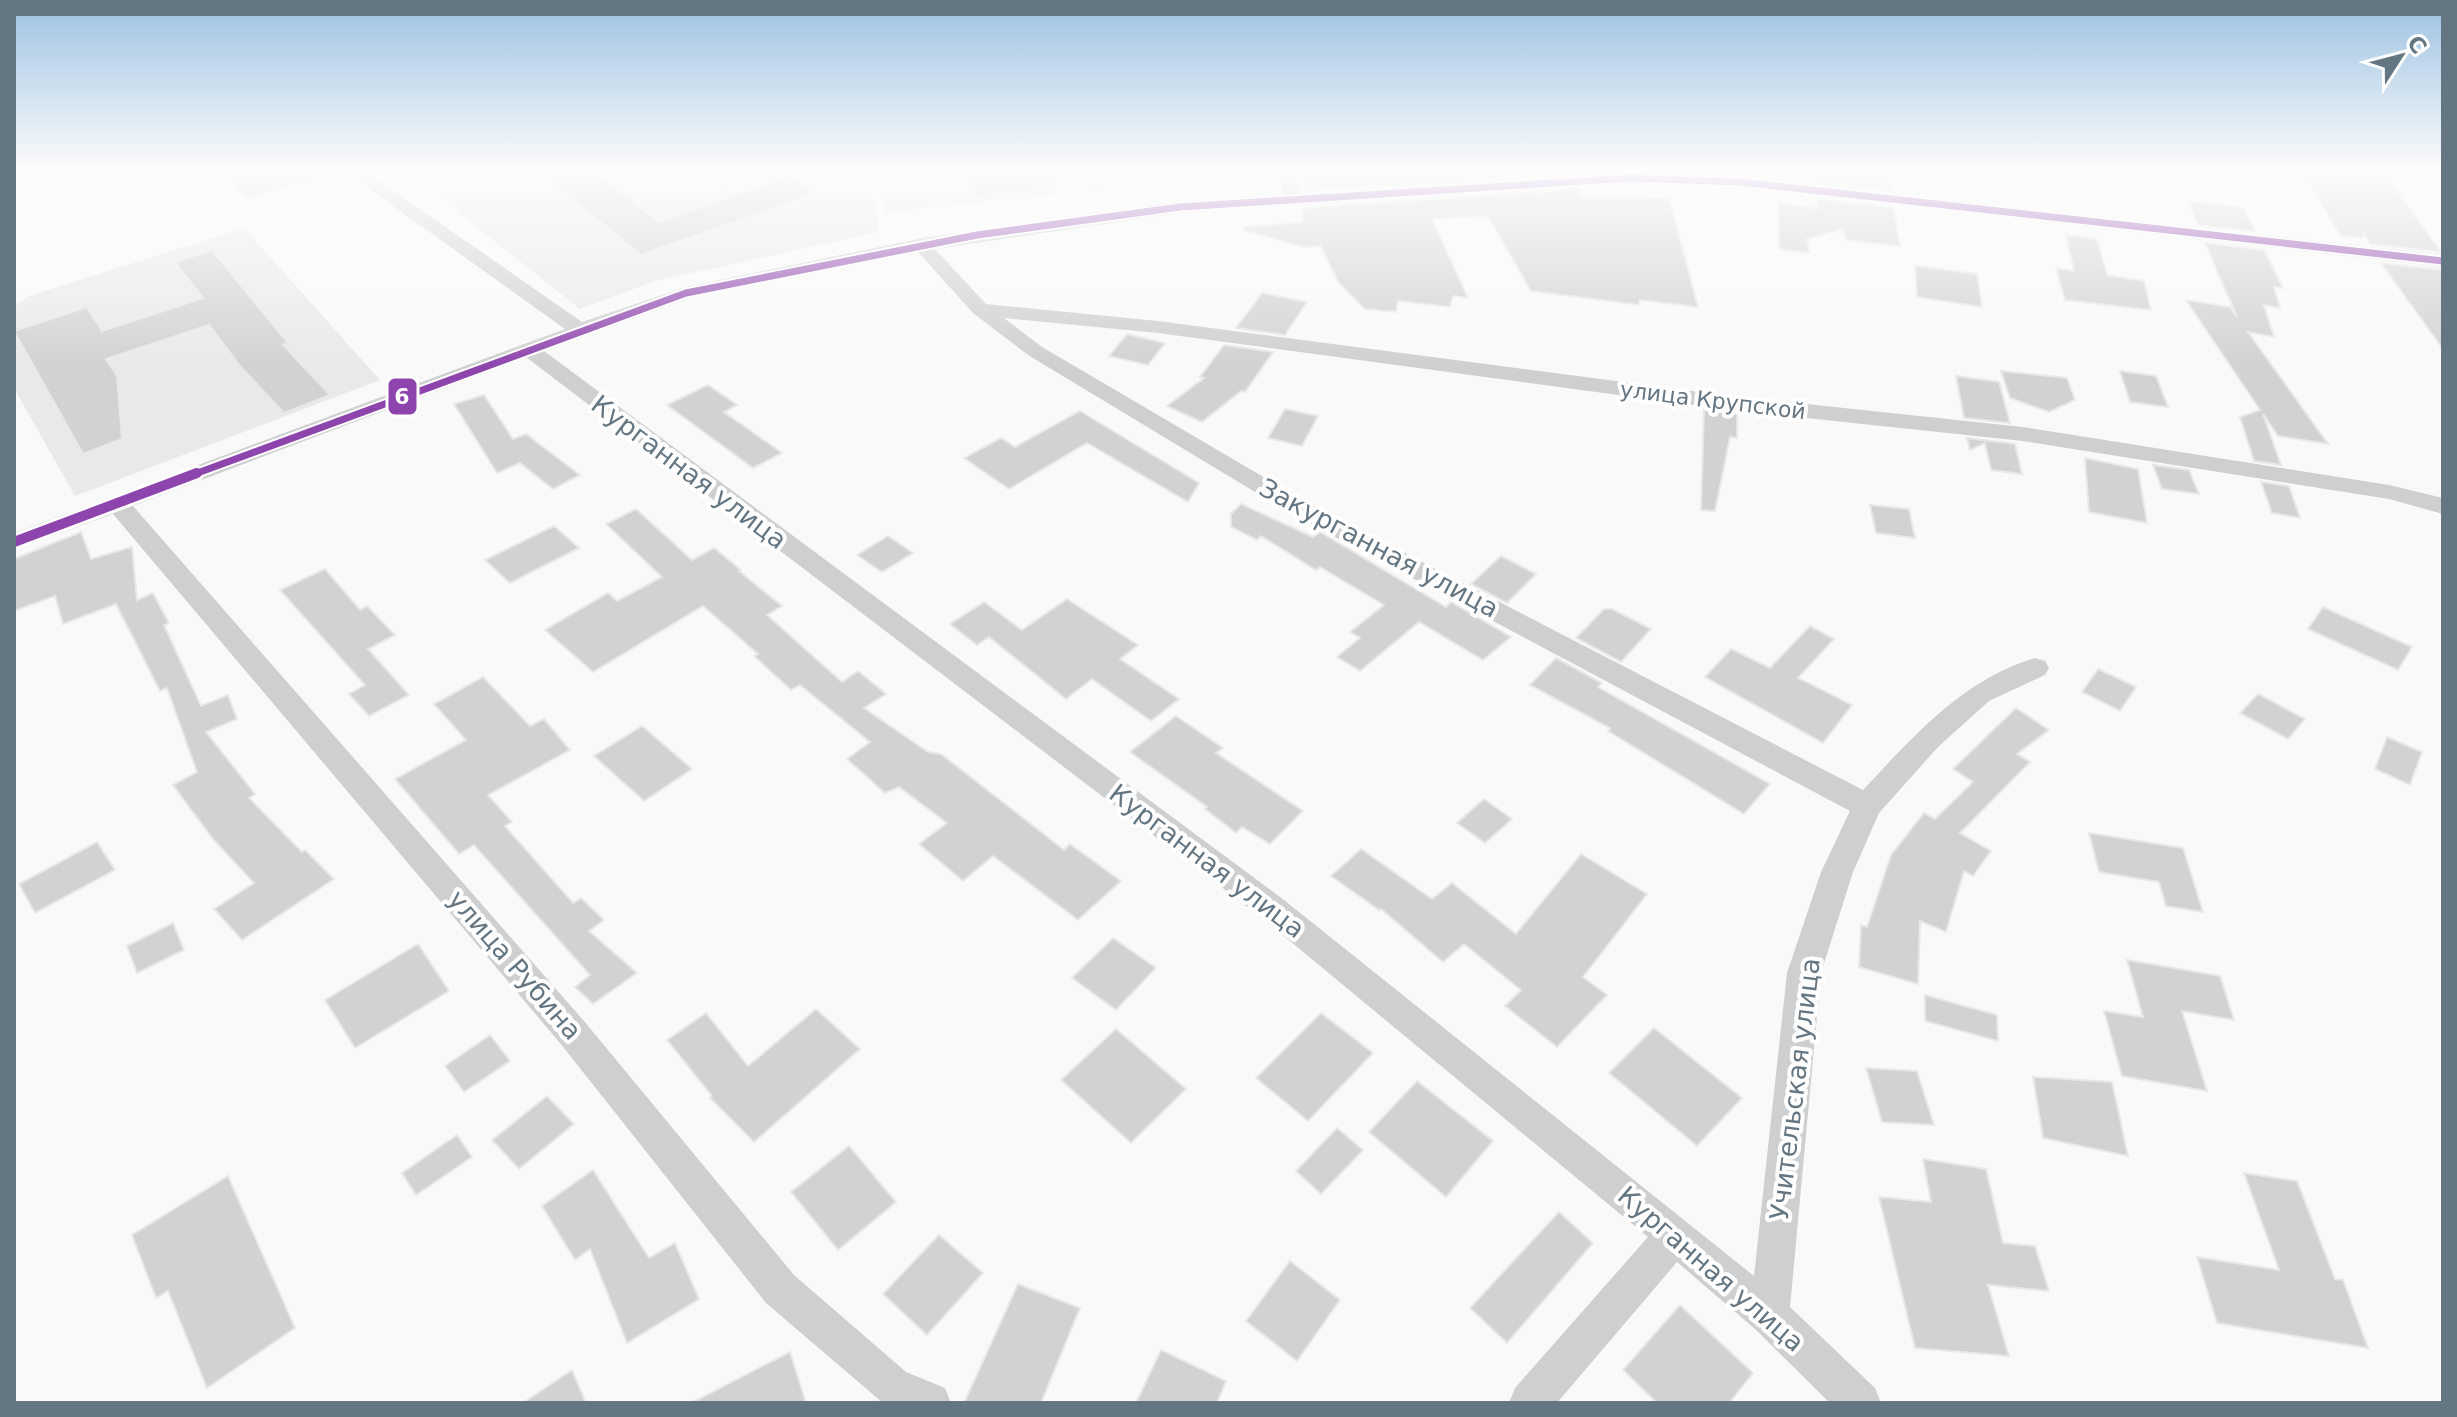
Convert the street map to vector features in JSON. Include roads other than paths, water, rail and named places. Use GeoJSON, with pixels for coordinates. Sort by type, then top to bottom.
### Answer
{"type":"FeatureCollection","features":[{"type":"Feature","properties":{"kind":"street"},"geometry":{"type":"LineString","coordinates":[[446,236],[580,330]]}},
{"type":"Feature","properties":{"kind":"street"},"geometry":{"type":"LineString","coordinates":[[14,542],[686,293],[970,236]]}},
{"type":"Feature","properties":{"kind":"street"},"geometry":{"type":"LineString","coordinates":[[2246,236],[2443,261]]}},
{"type":"Feature","properties":{"kind":"street","name":"Закурганная улица"},"geometry":{"type":"LineString","coordinates":[[923,244],[929,255],[980,309],[1035,351],[1297,507],[1867,806]]}},
{"type":"Feature","properties":{"kind":"street","name":"улица Крупской"},"geometry":{"type":"LineString","coordinates":[[980,309],[1158,327],[1730,403],[2023,434],[2389,492],[2443,506]]}},
{"type":"Feature","properties":{"kind":"street","name":"Курганная улица"},"geometry":{"type":"LineString","coordinates":[[530,350],[1273,909],[1675,1235],[1769,1315],[1860,1403]]}},
{"type":"Feature","properties":{"kind":"street","name":"улица Рубина"},"geometry":{"type":"LineString","coordinates":[[118,504],[572,1032],[780,1289],[892,1386],[930,1403]]}},
{"type":"Feature","properties":{"kind":"street","name":"Учительская улица"},"geometry":{"type":"LineString","coordinates":[[1769,1315],[1804,973],[1837,872],[1867,806],[1928,739],[1979,694],[2035,668]]}},
{"type":"Feature","properties":{"kind":"street"},"geometry":{"type":"LineString","coordinates":[[1530,1403],[1675,1235]]}}]}
